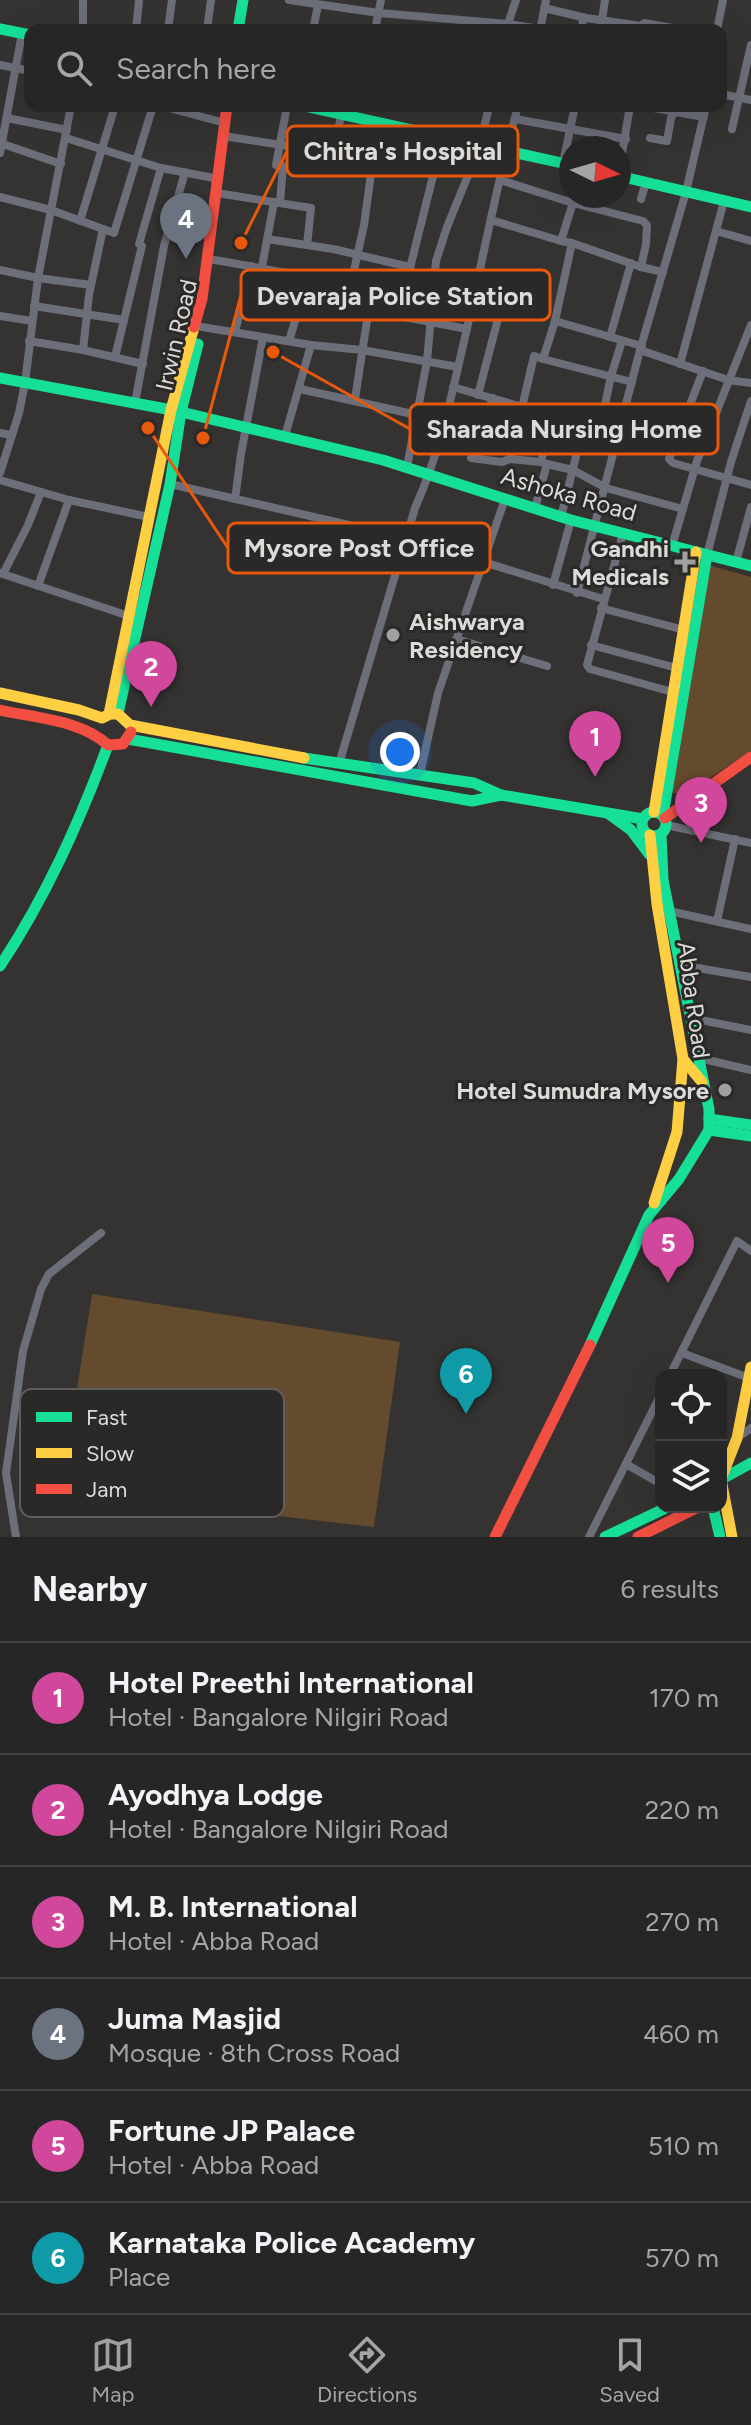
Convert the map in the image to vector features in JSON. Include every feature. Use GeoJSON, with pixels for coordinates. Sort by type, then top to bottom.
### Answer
{"type":"FeatureCollection","features":[{"type":"Feature","properties":{"kind":"main road"},"geometry":{"type":"LineString","coordinates":[[239,24],[243,0]]}},
{"type":"Feature","properties":{"kind":"main road"},"geometry":{"type":"LineString","coordinates":[[247,24],[250,0]]}},
{"type":"Feature","properties":{"kind":"main road"},"geometry":{"type":"LineString","coordinates":[[0,29],[24,34]]}},
{"type":"Feature","properties":{"kind":"main road","name":"Irwin Road"},"geometry":{"type":"LineString","coordinates":[[110,715],[149,517],[202,299],[226,112]]}},
{"type":"Feature","properties":{"kind":"main road","name":"Irwin Road"},"geometry":{"type":"LineString","coordinates":[[110,715],[140,619],[170,484],[176,411],[202,327],[234,112]]}},
{"type":"Feature","properties":{"kind":"main road"},"geometry":{"type":"LineString","coordinates":[[329,112],[559,162]]}},
{"type":"Feature","properties":{"kind":"main road"},"geometry":{"type":"LineString","coordinates":[[631,177],[751,207]]}},
{"type":"Feature","properties":{"kind":"main road","name":"Ashoka Road"},"geometry":{"type":"LineString","coordinates":[[0,378],[176,411],[285,436],[407,467],[596,527],[751,566]]}},
{"type":"Feature","properties":{"kind":"main road"},"geometry":{"type":"LineString","coordinates":[[678,694],[677,668],[702,554]]}},
{"type":"Feature","properties":{"kind":"main road"},"geometry":{"type":"LineString","coordinates":[[702,554],[660,823],[662,875],[699,1058],[709,1124]]}},
{"type":"Feature","properties":{"kind":"main road"},"geometry":{"type":"LineString","coordinates":[[0,693],[126,718],[130,725],[128,739],[123,744],[108,745],[98,736],[69,725],[0,710]]}},
{"type":"Feature","properties":{"kind":"main road"},"geometry":{"type":"LineString","coordinates":[[130,725],[339,764],[474,783],[501,795],[660,823]]}},
{"type":"Feature","properties":{"kind":"main road"},"geometry":{"type":"LineString","coordinates":[[128,739],[472,801],[501,795]]}},
{"type":"Feature","properties":{"kind":"main road"},"geometry":{"type":"LineString","coordinates":[[0,966],[24,931],[65,852],[108,745]]}},
{"type":"Feature","properties":{"kind":"main road"},"geometry":{"type":"LineString","coordinates":[[643,819],[642,827],[660,823],[751,757]]}},
{"type":"Feature","properties":{"kind":"main road"},"geometry":{"type":"LineString","coordinates":[[604,811],[626,825],[642,841],[653,868]]}},
{"type":"Feature","properties":{"kind":"main road","name":"Abba Road"},"geometry":{"type":"LineString","coordinates":[[495,1537],[570,1389],[673,1158],[683,1059],[653,868],[660,823]]}},
{"type":"Feature","properties":{"kind":"main road"},"geometry":{"type":"LineString","coordinates":[[683,1059],[704,1085]]}},
{"type":"Feature","properties":{"kind":"main road"},"geometry":{"type":"LineString","coordinates":[[709,1124],[751,1125]]}},
{"type":"Feature","properties":{"kind":"main road"},"geometry":{"type":"LineString","coordinates":[[709,1124],[751,1136]]}},
{"type":"Feature","properties":{"kind":"main road","name":"Abba Road"},"geometry":{"type":"LineString","coordinates":[[649,1215],[679,1179],[709,1124]]}},
{"type":"Feature","properties":{"kind":"main road"},"geometry":{"type":"LineString","coordinates":[[727,1454],[737,1438],[750,1372]]}},
{"type":"Feature","properties":{"kind":"main road"},"geometry":{"type":"LineString","coordinates":[[727,1476],[751,1463]]}},
{"type":"Feature","properties":{"kind":"main road"},"geometry":{"type":"LineString","coordinates":[[605,1537],[655,1513]]}},
{"type":"Feature","properties":{"kind":"main road"},"geometry":{"type":"LineString","coordinates":[[638,1537],[686,1513]]}},
{"type":"Feature","properties":{"kind":"main road"},"geometry":{"type":"LineString","coordinates":[[714,1513],[720,1537]]}},
{"type":"Feature","properties":{"kind":"main road"},"geometry":{"type":"LineString","coordinates":[[727,1513],[732,1537]]}},
{"type":"Feature","properties":{"kind":"street"},"geometry":{"type":"LineString","coordinates":[[83,0],[83,24]]}},
{"type":"Feature","properties":{"kind":"street"},"geometry":{"type":"LineString","coordinates":[[137,24],[139,0]]}},
{"type":"Feature","properties":{"kind":"street"},"geometry":{"type":"LineString","coordinates":[[169,24],[172,0]]}},
{"type":"Feature","properties":{"kind":"street"},"geometry":{"type":"LineString","coordinates":[[208,24],[211,0]]}},
{"type":"Feature","properties":{"kind":"street"},"geometry":{"type":"LineString","coordinates":[[289,0],[480,24]]}},
{"type":"Feature","properties":{"kind":"street"},"geometry":{"type":"LineString","coordinates":[[376,24],[381,0]]}},
{"type":"Feature","properties":{"kind":"street"},"geometry":{"type":"LineString","coordinates":[[508,24],[516,0]]}},
{"type":"Feature","properties":{"kind":"street"},"geometry":{"type":"LineString","coordinates":[[602,20],[605,0]]}},
{"type":"Feature","properties":{"kind":"street"},"geometry":{"type":"LineString","coordinates":[[718,24],[723,0]]}},
{"type":"Feature","properties":{"kind":"street"},"geometry":{"type":"LineString","coordinates":[[541,24],[545,4],[583,17],[628,24]]}},
{"type":"Feature","properties":{"kind":"street"},"geometry":{"type":"LineString","coordinates":[[314,24],[318,5]]}},
{"type":"Feature","properties":{"kind":"street"},"geometry":{"type":"LineString","coordinates":[[582,24],[583,17]]}},
{"type":"Feature","properties":{"kind":"street"},"geometry":{"type":"LineString","coordinates":[[425,18],[425,24]]}},
{"type":"Feature","properties":{"kind":"street"},"geometry":{"type":"LineString","coordinates":[[0,153],[24,41]]}},
{"type":"Feature","properties":{"kind":"street"},"geometry":{"type":"LineString","coordinates":[[732,129],[751,45]]}},
{"type":"Feature","properties":{"kind":"street"},"geometry":{"type":"LineString","coordinates":[[0,65],[24,70]]}},
{"type":"Feature","properties":{"kind":"street"},"geometry":{"type":"LineString","coordinates":[[727,95],[751,100]]}},
{"type":"Feature","properties":{"kind":"street"},"geometry":{"type":"LineString","coordinates":[[0,473],[25,383],[38,278],[70,112]]}},
{"type":"Feature","properties":{"kind":"street"},"geometry":{"type":"LineString","coordinates":[[80,221],[113,112]]}},
{"type":"Feature","properties":{"kind":"street"},"geometry":{"type":"LineString","coordinates":[[0,197],[51,210],[114,233],[151,112]]}},
{"type":"Feature","properties":{"kind":"street"},"geometry":{"type":"LineString","coordinates":[[184,112],[225,123]]}},
{"type":"Feature","properties":{"kind":"street"},"geometry":{"type":"LineString","coordinates":[[262,267],[283,166],[276,165],[286,112]]}},
{"type":"Feature","properties":{"kind":"street"},"geometry":{"type":"LineString","coordinates":[[365,120],[366,112]]}},
{"type":"Feature","properties":{"kind":"street"},"geometry":{"type":"LineString","coordinates":[[407,467],[427,361],[436,261],[480,146],[488,112]]}},
{"type":"Feature","properties":{"kind":"street"},"geometry":{"type":"LineString","coordinates":[[339,764],[415,508],[430,475],[517,112]]}},
{"type":"Feature","properties":{"kind":"street"},"geometry":{"type":"LineString","coordinates":[[571,136],[574,112]]}},
{"type":"Feature","properties":{"kind":"street"},"geometry":{"type":"LineString","coordinates":[[626,136],[629,112]]}},
{"type":"Feature","properties":{"kind":"street"},"geometry":{"type":"LineString","coordinates":[[650,138],[667,141],[675,112]]}},
{"type":"Feature","properties":{"kind":"street"},"geometry":{"type":"LineString","coordinates":[[687,112],[704,117]]}},
{"type":"Feature","properties":{"kind":"street"},"geometry":{"type":"LineString","coordinates":[[577,593],[705,112]]}},
{"type":"Feature","properties":{"kind":"street"},"geometry":{"type":"LineString","coordinates":[[334,153],[341,115]]}},
{"type":"Feature","properties":{"kind":"street"},"geometry":{"type":"LineString","coordinates":[[7,118],[66,134],[136,161],[219,179]]}},
{"type":"Feature","properties":{"kind":"street"},"geometry":{"type":"LineString","coordinates":[[515,119],[608,136]]}},
{"type":"Feature","properties":{"kind":"street"},"geometry":{"type":"LineString","coordinates":[[410,128],[405,157],[437,164]]}},
{"type":"Feature","properties":{"kind":"street"},"geometry":{"type":"LineString","coordinates":[[398,316],[443,136]]}},
{"type":"Feature","properties":{"kind":"street"},"geometry":{"type":"LineString","coordinates":[[230,137],[373,159],[351,284]]}},
{"type":"Feature","properties":{"kind":"street"},"geometry":{"type":"LineString","coordinates":[[1,143],[61,164]]}},
{"type":"Feature","properties":{"kind":"street"},"geometry":{"type":"LineString","coordinates":[[115,357],[142,246],[139,244],[161,168]]}},
{"type":"Feature","properties":{"kind":"street"},"geometry":{"type":"LineString","coordinates":[[135,403],[164,246],[185,172]]}},
{"type":"Feature","properties":{"kind":"street"},"geometry":{"type":"LineString","coordinates":[[500,180],[559,196]]}},
{"type":"Feature","properties":{"kind":"street"},"geometry":{"type":"LineString","coordinates":[[641,199],[646,182]]}},
{"type":"Feature","properties":{"kind":"street"},"geometry":{"type":"LineString","coordinates":[[223,194],[311,208],[307,245]]}},
{"type":"Feature","properties":{"kind":"street"},"geometry":{"type":"LineString","coordinates":[[680,364],[724,201]]}},
{"type":"Feature","properties":{"kind":"street"},"geometry":{"type":"LineString","coordinates":[[561,241],[571,208]]}},
{"type":"Feature","properties":{"kind":"street"},"geometry":{"type":"LineString","coordinates":[[600,208],[645,222],[646,244],[610,337]]}},
{"type":"Feature","properties":{"kind":"street"},"geometry":{"type":"LineString","coordinates":[[491,220],[663,272]]}},
{"type":"Feature","properties":{"kind":"street"},"geometry":{"type":"LineString","coordinates":[[83,350],[86,314],[103,229]]}},
{"type":"Feature","properties":{"kind":"street"},"geometry":{"type":"LineString","coordinates":[[716,231],[751,241]]}},
{"type":"Feature","properties":{"kind":"street"},"geometry":{"type":"LineString","coordinates":[[267,239],[410,267]]}},
{"type":"Feature","properties":{"kind":"street"},"geometry":{"type":"LineString","coordinates":[[543,359],[555,321],[572,243]]}},
{"type":"Feature","properties":{"kind":"street"},"geometry":{"type":"LineString","coordinates":[[214,260],[403,296]]}},
{"type":"Feature","properties":{"kind":"street"},"geometry":{"type":"LineString","coordinates":[[235,332],[251,266]]}},
{"type":"Feature","properties":{"kind":"street"},"geometry":{"type":"LineString","coordinates":[[0,270],[91,285]]}},
{"type":"Feature","properties":{"kind":"street"},"geometry":{"type":"LineString","coordinates":[[289,341],[308,278]]}},
{"type":"Feature","properties":{"kind":"street"},"geometry":{"type":"LineString","coordinates":[[355,399],[372,288]]}},
{"type":"Feature","properties":{"kind":"street"},"geometry":{"type":"LineString","coordinates":[[34,306],[124,320]]}},
{"type":"Feature","properties":{"kind":"street"},"geometry":{"type":"LineString","coordinates":[[368,310],[467,329]]}},
{"type":"Feature","properties":{"kind":"street"},"geometry":{"type":"LineString","coordinates":[[478,395],[499,315]]}},
{"type":"Feature","properties":{"kind":"street"},"geometry":{"type":"LineString","coordinates":[[0,316],[32,321]]}},
{"type":"Feature","properties":{"kind":"street"},"geometry":{"type":"LineString","coordinates":[[555,321],[622,341],[728,380],[751,383]]}},
{"type":"Feature","properties":{"kind":"street"},"geometry":{"type":"LineString","coordinates":[[672,546],[695,470],[751,325]]}},
{"type":"Feature","properties":{"kind":"street"},"geometry":{"type":"LineString","coordinates":[[202,327],[458,367]]}},
{"type":"Feature","properties":{"kind":"street"},"geometry":{"type":"LineString","coordinates":[[235,499],[263,337]]}},
{"type":"Feature","properties":{"kind":"street"},"geometry":{"type":"LineString","coordinates":[[29,341],[143,364]]}},
{"type":"Feature","properties":{"kind":"street"},"geometry":{"type":"LineString","coordinates":[[600,429],[622,341]]}},
{"type":"Feature","properties":{"kind":"street"},"geometry":{"type":"LineString","coordinates":[[285,436],[311,345]]}},
{"type":"Feature","properties":{"kind":"street"},"geometry":{"type":"LineString","coordinates":[[510,459],[534,356],[632,382]]}},
{"type":"Feature","properties":{"kind":"street"},"geometry":{"type":"LineString","coordinates":[[703,371],[668,455],[673,463],[751,485]]}},
{"type":"Feature","properties":{"kind":"street"},"geometry":{"type":"LineString","coordinates":[[453,387],[619,435]]}},
{"type":"Feature","properties":{"kind":"street"},"geometry":{"type":"LineString","coordinates":[[300,389],[444,421]]}},
{"type":"Feature","properties":{"kind":"street"},"geometry":{"type":"LineString","coordinates":[[493,398],[471,458],[544,463],[573,470],[606,488],[683,509]]}},
{"type":"Feature","properties":{"kind":"street"},"geometry":{"type":"LineString","coordinates":[[702,554],[751,401]]}},
{"type":"Feature","properties":{"kind":"street"},"geometry":{"type":"LineString","coordinates":[[535,508],[552,417]]}},
{"type":"Feature","properties":{"kind":"street"},"geometry":{"type":"LineString","coordinates":[[553,585],[584,424]]}},
{"type":"Feature","properties":{"kind":"street"},"geometry":{"type":"LineString","coordinates":[[0,433],[12,435]]}},
{"type":"Feature","properties":{"kind":"street"},"geometry":{"type":"LineString","coordinates":[[0,480],[69,500],[149,517]]}},
{"type":"Feature","properties":{"kind":"street"},"geometry":{"type":"LineString","coordinates":[[170,484],[406,538],[684,630]]}},
{"type":"Feature","properties":{"kind":"street"},"geometry":{"type":"LineString","coordinates":[[41,492],[28,525],[2,574],[140,619]]}},
{"type":"Feature","properties":{"kind":"street"},"geometry":{"type":"LineString","coordinates":[[420,774],[438,693],[505,499]]}},
{"type":"Feature","properties":{"kind":"street"},"geometry":{"type":"LineString","coordinates":[[38,586],[69,500]]}},
{"type":"Feature","properties":{"kind":"street"},"geometry":{"type":"LineString","coordinates":[[736,562],[751,507]]}},
{"type":"Feature","properties":{"kind":"street"},"geometry":{"type":"LineString","coordinates":[[623,533],[586,662],[590,669],[678,694]]}},
{"type":"Feature","properties":{"kind":"street"},"geometry":{"type":"LineString","coordinates":[[456,639],[547,666]]}},
{"type":"Feature","properties":{"kind":"street"},"geometry":{"type":"LineString","coordinates":[[591,645],[677,668]]}},
{"type":"Feature","properties":{"kind":"street"},"geometry":{"type":"LineString","coordinates":[[660,823],[751,843]]}},
{"type":"Feature","properties":{"kind":"street"},"geometry":{"type":"LineString","coordinates":[[717,921],[735,839]]}},
{"type":"Feature","properties":{"kind":"street"},"geometry":{"type":"LineString","coordinates":[[669,911],[751,929]]}},
{"type":"Feature","properties":{"kind":"street"},"geometry":{"type":"LineString","coordinates":[[680,965],[751,977]]}},
{"type":"Feature","properties":{"kind":"street"},"geometry":{"type":"LineString","coordinates":[[691,1018],[751,1030]]}},
{"type":"Feature","properties":{"kind":"street"},"geometry":{"type":"LineString","coordinates":[[699,1058],[751,1070]]}},
{"type":"Feature","properties":{"kind":"street"},"geometry":{"type":"LineString","coordinates":[[16,1537],[6,1473],[23,1351],[41,1289],[49,1274],[101,1233]]}},
{"type":"Feature","properties":{"kind":"street"},"geometry":{"type":"LineString","coordinates":[[673,1369],[737,1241],[751,1251]]}},
{"type":"Feature","properties":{"kind":"street"},"geometry":{"type":"LineString","coordinates":[[682,1353],[712,1365],[750,1372]]}},
{"type":"Feature","properties":{"kind":"street"},"geometry":{"type":"LineString","coordinates":[[710,1369],[712,1365]]}},
{"type":"Feature","properties":{"kind":"street"},"geometry":{"type":"LineString","coordinates":[[589,1537],[655,1405]]}},
{"type":"Feature","properties":{"kind":"street"},"geometry":{"type":"LineString","coordinates":[[650,1415],[655,1418]]}},
{"type":"Feature","properties":{"kind":"street"},"geometry":{"type":"LineString","coordinates":[[737,1438],[751,1428]]}},
{"type":"Feature","properties":{"kind":"street"},"geometry":{"type":"LineString","coordinates":[[626,1464],[655,1481]]}},
{"type":"Feature","properties":{"kind":"shaded area"},"geometry":{"type":"Polygon","coordinates":[[[708,565],[751,577],[751,751],[686,793],[670,793],[708,565]]]}},
{"type":"Feature","properties":{"kind":"shaded area"},"geometry":{"type":"Polygon","coordinates":[[[92,1294],[400,1342],[374,1527],[284,1517],[284,1389],[77,1389],[92,1294]]]}},
{"type":"Feature","properties":{"kind":"traffic: fast"},"geometry":{"type":"LineString","coordinates":[[239,24],[243,0]]}},
{"type":"Feature","properties":{"kind":"traffic: fast"},"geometry":{"type":"LineString","coordinates":[[0,29],[24,34]]}},
{"type":"Feature","properties":{"kind":"traffic: fast"},"geometry":{"type":"LineString","coordinates":[[331,112],[559,162]]}},
{"type":"Feature","properties":{"kind":"traffic: fast"},"geometry":{"type":"LineString","coordinates":[[631,179],[751,207]]}},
{"type":"Feature","properties":{"kind":"traffic: fast"},"geometry":{"type":"LineString","coordinates":[[118,713],[198,344]]}},
{"type":"Feature","properties":{"kind":"traffic: fast"},"geometry":{"type":"LineString","coordinates":[[0,378],[177,411],[383,460],[571,520],[751,566]]}},
{"type":"Feature","properties":{"kind":"traffic: fast"},"geometry":{"type":"LineString","coordinates":[[663,815],[707,555]]}},
{"type":"Feature","properties":{"kind":"traffic: fast"},"geometry":{"type":"LineString","coordinates":[[128,739],[472,801],[501,795]]}},
{"type":"Feature","properties":{"kind":"traffic: fast"},"geometry":{"type":"LineString","coordinates":[[0,966],[60,859],[108,745]]}},
{"type":"Feature","properties":{"kind":"traffic: fast"},"geometry":{"type":"LineString","coordinates":[[304,758],[474,783],[501,795],[643,819]]}},
{"type":"Feature","properties":{"kind":"traffic: fast"},"geometry":{"type":"LineString","coordinates":[[654,812],[663,815],[666,824],[663,833],[654,836],[645,833],[642,824],[645,815],[654,812]]}},
{"type":"Feature","properties":{"kind":"traffic: fast"},"geometry":{"type":"LineString","coordinates":[[609,814],[631,830],[649,854]]}},
{"type":"Feature","properties":{"kind":"traffic: fast"},"geometry":{"type":"LineString","coordinates":[[661,834],[663,880],[709,1109],[709,1130],[751,1136]]}},
{"type":"Feature","properties":{"kind":"traffic: fast"},"geometry":{"type":"LineString","coordinates":[[709,1119],[751,1125]]}},
{"type":"Feature","properties":{"kind":"traffic: fast"},"geometry":{"type":"LineString","coordinates":[[590,1345],[649,1215],[679,1179],[709,1130]]}},
{"type":"Feature","properties":{"kind":"traffic: fast"},"geometry":{"type":"LineString","coordinates":[[727,1476],[751,1463]]}},
{"type":"Feature","properties":{"kind":"traffic: fast"},"geometry":{"type":"LineString","coordinates":[[605,1537],[655,1513]]}},
{"type":"Feature","properties":{"kind":"traffic: fast"},"geometry":{"type":"LineString","coordinates":[[714,1513],[720,1537]]}},
{"type":"Feature","properties":{"kind":"traffic: slow"},"geometry":{"type":"LineString","coordinates":[[109,714],[171,410],[194,327]]}},
{"type":"Feature","properties":{"kind":"traffic: slow"},"geometry":{"type":"LineString","coordinates":[[654,812],[696,552]]}},
{"type":"Feature","properties":{"kind":"traffic: slow"},"geometry":{"type":"LineString","coordinates":[[0,693],[102,718],[118,714],[130,725],[304,758]]}},
{"type":"Feature","properties":{"kind":"traffic: slow"},"geometry":{"type":"LineString","coordinates":[[650,835],[657,904],[683,1059],[702,1082]]}},
{"type":"Feature","properties":{"kind":"traffic: slow"},"geometry":{"type":"LineString","coordinates":[[654,1203],[677,1132],[683,1059]]}},
{"type":"Feature","properties":{"kind":"traffic: slow"},"geometry":{"type":"LineString","coordinates":[[732,1537],[721,1479],[737,1438],[751,1367]]}},
{"type":"Feature","properties":{"kind":"traffic: jam"},"geometry":{"type":"LineString","coordinates":[[194,327],[202,299],[226,112]]}},
{"type":"Feature","properties":{"kind":"traffic: jam"},"geometry":{"type":"LineString","coordinates":[[0,710],[71,725],[108,745],[123,744],[131,732]]}},
{"type":"Feature","properties":{"kind":"traffic: jam"},"geometry":{"type":"LineString","coordinates":[[665,818],[751,757]]}},
{"type":"Feature","properties":{"kind":"traffic: jam"},"geometry":{"type":"LineString","coordinates":[[495,1537],[590,1345]]}},
{"type":"Feature","properties":{"kind":"traffic: jam"},"geometry":{"type":"LineString","coordinates":[[638,1537],[686,1513]]}},
{"type":"Feature","properties":{"kind":"place","name":"Chitra's Hospital"},"geometry":{"type":"Point","coordinates":[241,243]}},
{"type":"Feature","properties":{"kind":"place","name":"Juma Masjid"},"geometry":{"type":"Point","coordinates":[186,259]}},
{"type":"Feature","properties":{"kind":"place","name":"Sharada Nursing Home"},"geometry":{"type":"Point","coordinates":[273,352]}},
{"type":"Feature","properties":{"kind":"place","name":"Mysore Post Office"},"geometry":{"type":"Point","coordinates":[148,428]}},
{"type":"Feature","properties":{"kind":"place","name":"Devaraja Police Station"},"geometry":{"type":"Point","coordinates":[203,438]}},
{"type":"Feature","properties":{"kind":"place","name":"Gandhi Medicals"},"geometry":{"type":"Point","coordinates":[685,562]}},
{"type":"Feature","properties":{"kind":"place","name":"Aishwarya Residency"},"geometry":{"type":"Point","coordinates":[393,635]}},
{"type":"Feature","properties":{"kind":"place","name":"Ayodhya Lodge"},"geometry":{"type":"Point","coordinates":[151,707]}},
{"type":"Feature","properties":{"kind":"place","name":"Hotel Preethi International"},"geometry":{"type":"Point","coordinates":[595,777]}},
{"type":"Feature","properties":{"kind":"place","name":"M. B. International"},"geometry":{"type":"Point","coordinates":[701,843]}},
{"type":"Feature","properties":{"kind":"place","name":"Hotel Sumudra Mysore"},"geometry":{"type":"Point","coordinates":[725,1090]}},
{"type":"Feature","properties":{"kind":"place","name":"Fortune JP Palace"},"geometry":{"type":"Point","coordinates":[668,1283]}},
{"type":"Feature","properties":{"kind":"place","name":"Karnataka Police Academy"},"geometry":{"type":"Point","coordinates":[466,1414]}}]}
